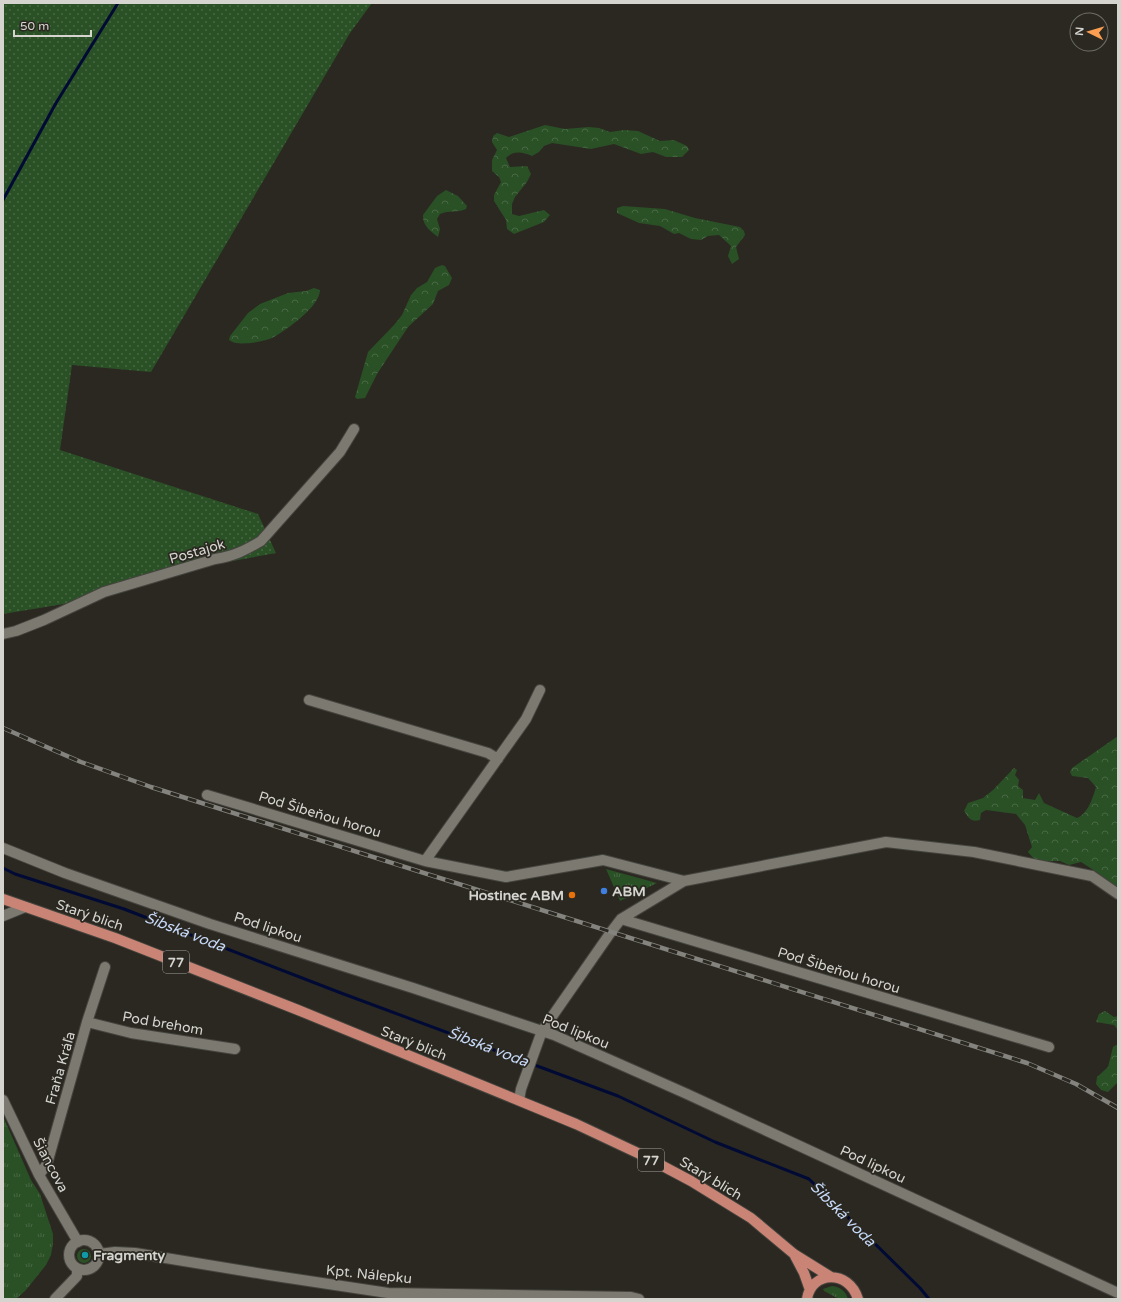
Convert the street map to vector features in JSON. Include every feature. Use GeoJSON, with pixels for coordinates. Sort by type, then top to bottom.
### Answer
{"type":"FeatureCollection","features":[{"type":"Feature","properties":{"kind":"main road","name":"Starý blich"},"geometry":{"type":"LineString","coordinates":[[3,899],[130,944],[298,1010],[519,1100],[642,1154],[691,1181],[751,1218],[794,1254],[831,1277]]}},
{"type":"Feature","properties":{"kind":"main road","name":"Starý blich"},"geometry":{"type":"LineString","coordinates":[[794,1254],[802,1269],[809,1294]]}},
{"type":"Feature","properties":{"kind":"main road","name":"77"},"geometry":{"type":"LineString","coordinates":[[809,1294],[816,1283],[831,1277],[846,1281],[851,1285],[858,1299]]}},
{"type":"Feature","properties":{"kind":"street","name":"Postajok"},"geometry":{"type":"LineString","coordinates":[[3,634],[16,631],[44,620],[104,592],[215,559],[231,556],[247,550],[261,541],[340,452],[354,429]]}},
{"type":"Feature","properties":{"kind":"street"},"geometry":{"type":"LineString","coordinates":[[425,861],[526,720],[540,690]]}},
{"type":"Feature","properties":{"kind":"street"},"geometry":{"type":"LineString","coordinates":[[308,700],[488,753],[498,759]]}},
{"type":"Feature","properties":{"kind":"street","name":"Pod Šibeňou horou"},"geometry":{"type":"LineString","coordinates":[[206,795],[425,861],[506,878],[603,860],[684,881]]}},
{"type":"Feature","properties":{"kind":"street","name":"Pod Šibeňou horou"},"geometry":{"type":"LineString","coordinates":[[519,1100],[542,1031],[621,919],[684,881],[886,842],[974,852],[1092,876],[1118,894]]}},
{"type":"Feature","properties":{"kind":"street","name":"Pod lipkou"},"geometry":{"type":"LineString","coordinates":[[3,848],[65,874],[210,924],[413,988],[554,1035],[687,1094],[1118,1293]]}},
{"type":"Feature","properties":{"kind":"street"},"geometry":{"type":"LineString","coordinates":[[3,916],[25,907]]}},
{"type":"Feature","properties":{"kind":"street","name":"Pod Šibeňou horou"},"geometry":{"type":"LineString","coordinates":[[621,919],[1049,1047]]}},
{"type":"Feature","properties":{"kind":"street","name":"Fraňa Kráľa"},"geometry":{"type":"LineString","coordinates":[[39,1175],[47,1164],[87,1022],[105,967]]}},
{"type":"Feature","properties":{"kind":"street","name":"Pod brehom"},"geometry":{"type":"LineString","coordinates":[[87,1022],[131,1033],[235,1049]]}},
{"type":"Feature","properties":{"kind":"street","name":"Šiancova"},"geometry":{"type":"LineString","coordinates":[[3,1100],[39,1175],[78,1242]]}},
{"type":"Feature","properties":{"kind":"street"},"geometry":{"type":"LineString","coordinates":[[55,1299],[77,1276],[76,1269],[71,1262],[71,1248],[78,1242],[83,1241],[92,1243],[98,1250],[99,1254],[94,1266],[86,1270],[76,1269]]}},
{"type":"Feature","properties":{"kind":"street","name":"Kpt. Nálepku"},"geometry":{"type":"LineString","coordinates":[[99,1254],[115,1252],[135,1253],[388,1296],[631,1297],[639,1299]]}},
{"type":"Feature","properties":{"kind":"green space"},"geometry":{"type":"Polygon","coordinates":[[[3,3],[372,3],[350,33],[151,372],[72,365],[60,450],[258,514],[276,553],[179,571],[76,602],[3,614],[3,3]]]}},
{"type":"Feature","properties":{"kind":"green space"},"geometry":{"type":"Polygon","coordinates":[[[545,125],[565,129],[589,127],[599,128],[610,132],[624,130],[638,131],[660,141],[674,140],[687,146],[689,150],[682,157],[666,157],[653,152],[641,154],[614,144],[591,149],[552,143],[544,146],[539,152],[532,156],[521,153],[509,155],[506,158],[510,167],[527,166],[531,174],[527,182],[515,197],[512,204],[512,214],[519,216],[544,210],[550,215],[544,222],[514,234],[507,229],[506,220],[494,201],[494,195],[501,182],[499,177],[492,171],[492,160],[497,150],[492,142],[493,136],[497,133],[509,137],[545,125]]]}},
{"type":"Feature","properties":{"kind":"green space"},"geometry":{"type":"Polygon","coordinates":[[[446,190],[458,196],[467,206],[466,209],[463,210],[440,214],[437,219],[440,229],[438,237],[425,225],[423,215],[437,196],[446,190]]]}},
{"type":"Feature","properties":{"kind":"green space"},"geometry":{"type":"Polygon","coordinates":[[[623,206],[665,209],[695,218],[740,227],[744,231],[745,235],[736,247],[739,259],[732,264],[728,256],[731,246],[719,235],[708,236],[701,240],[691,239],[679,233],[674,234],[660,226],[639,223],[617,213],[617,208],[623,206]]]}},
{"type":"Feature","properties":{"kind":"green space"},"geometry":{"type":"Polygon","coordinates":[[[442,265],[445,266],[452,278],[449,285],[438,291],[433,304],[408,327],[377,374],[365,398],[357,399],[355,397],[368,352],[402,315],[411,295],[417,288],[427,282],[435,268],[442,265]]]}},
{"type":"Feature","properties":{"kind":"green space"},"geometry":{"type":"Polygon","coordinates":[[[314,288],[320,290],[319,296],[315,303],[295,323],[274,337],[251,343],[238,343],[229,340],[230,336],[248,313],[260,304],[288,293],[306,291],[314,288]]]}},
{"type":"Feature","properties":{"kind":"green space"},"geometry":{"type":"Polygon","coordinates":[[[1118,736],[1118,896],[1098,873],[1081,862],[1069,865],[1060,861],[1043,861],[1034,859],[1028,852],[1032,847],[1025,825],[1016,814],[986,810],[981,813],[980,820],[974,821],[970,819],[964,811],[968,803],[983,798],[993,790],[1014,768],[1017,770],[1015,775],[1019,780],[1018,786],[1023,790],[1023,798],[1035,800],[1039,793],[1044,803],[1077,818],[1087,809],[1092,800],[1096,787],[1088,778],[1072,776],[1070,772],[1072,768],[1118,736]]]}},
{"type":"Feature","properties":{"kind":"green space"},"geometry":{"type":"Polygon","coordinates":[[[606,869],[657,883],[620,901],[606,869]]]}},
{"type":"Feature","properties":{"kind":"green space"},"geometry":{"type":"Polygon","coordinates":[[[1105,1011],[1114,1017],[1118,1016],[1118,1030],[1114,1025],[1096,1022],[1099,1014],[1105,1011]]]}},
{"type":"Feature","properties":{"kind":"green space"},"geometry":{"type":"Polygon","coordinates":[[[1118,1045],[1118,1082],[1108,1092],[1101,1090],[1096,1084],[1097,1077],[1108,1067],[1113,1047],[1118,1045]]]}},
{"type":"Feature","properties":{"kind":"green space"},"geometry":{"type":"Polygon","coordinates":[[[3,1116],[31,1180],[40,1194],[53,1234],[51,1255],[46,1265],[26,1290],[16,1299],[3,1299],[3,1116]]]}},
{"type":"Feature","properties":{"kind":"green space"},"geometry":{"type":"Polygon","coordinates":[[[84,1249],[89,1251],[91,1256],[89,1261],[84,1263],[79,1261],[77,1256],[79,1251],[84,1249]]]}},
{"type":"Feature","properties":{"kind":"green space"},"geometry":{"type":"Polygon","coordinates":[[[832,1286],[838,1287],[842,1290],[848,1299],[839,1299],[823,1289],[832,1286]]]}},
{"type":"Feature","properties":{"kind":"waterway"},"geometry":{"type":"LineString","coordinates":[[3,200],[56,103],[118,3]]}},
{"type":"Feature","properties":{"kind":"waterway","name":"Šibská voda"},"geometry":{"type":"LineString","coordinates":[[3,868],[15,874],[124,909],[341,993],[618,1096],[715,1142],[809,1179],[920,1288],[929,1299]]}},
{"type":"Feature","properties":{"kind":"railway"},"geometry":{"type":"LineString","coordinates":[[3,728],[81,762],[151,787],[1027,1063],[1076,1084],[1118,1108]]}},
{"type":"Feature","properties":{"kind":"place","name":"ABM"},"geometry":{"type":"Point","coordinates":[604,891]}},
{"type":"Feature","properties":{"kind":"place","name":"Hostinec ABM"},"geometry":{"type":"Point","coordinates":[572,895]}},
{"type":"Feature","properties":{"kind":"place","name":"Fragmenty"},"geometry":{"type":"Point","coordinates":[85,1255]}}]}
